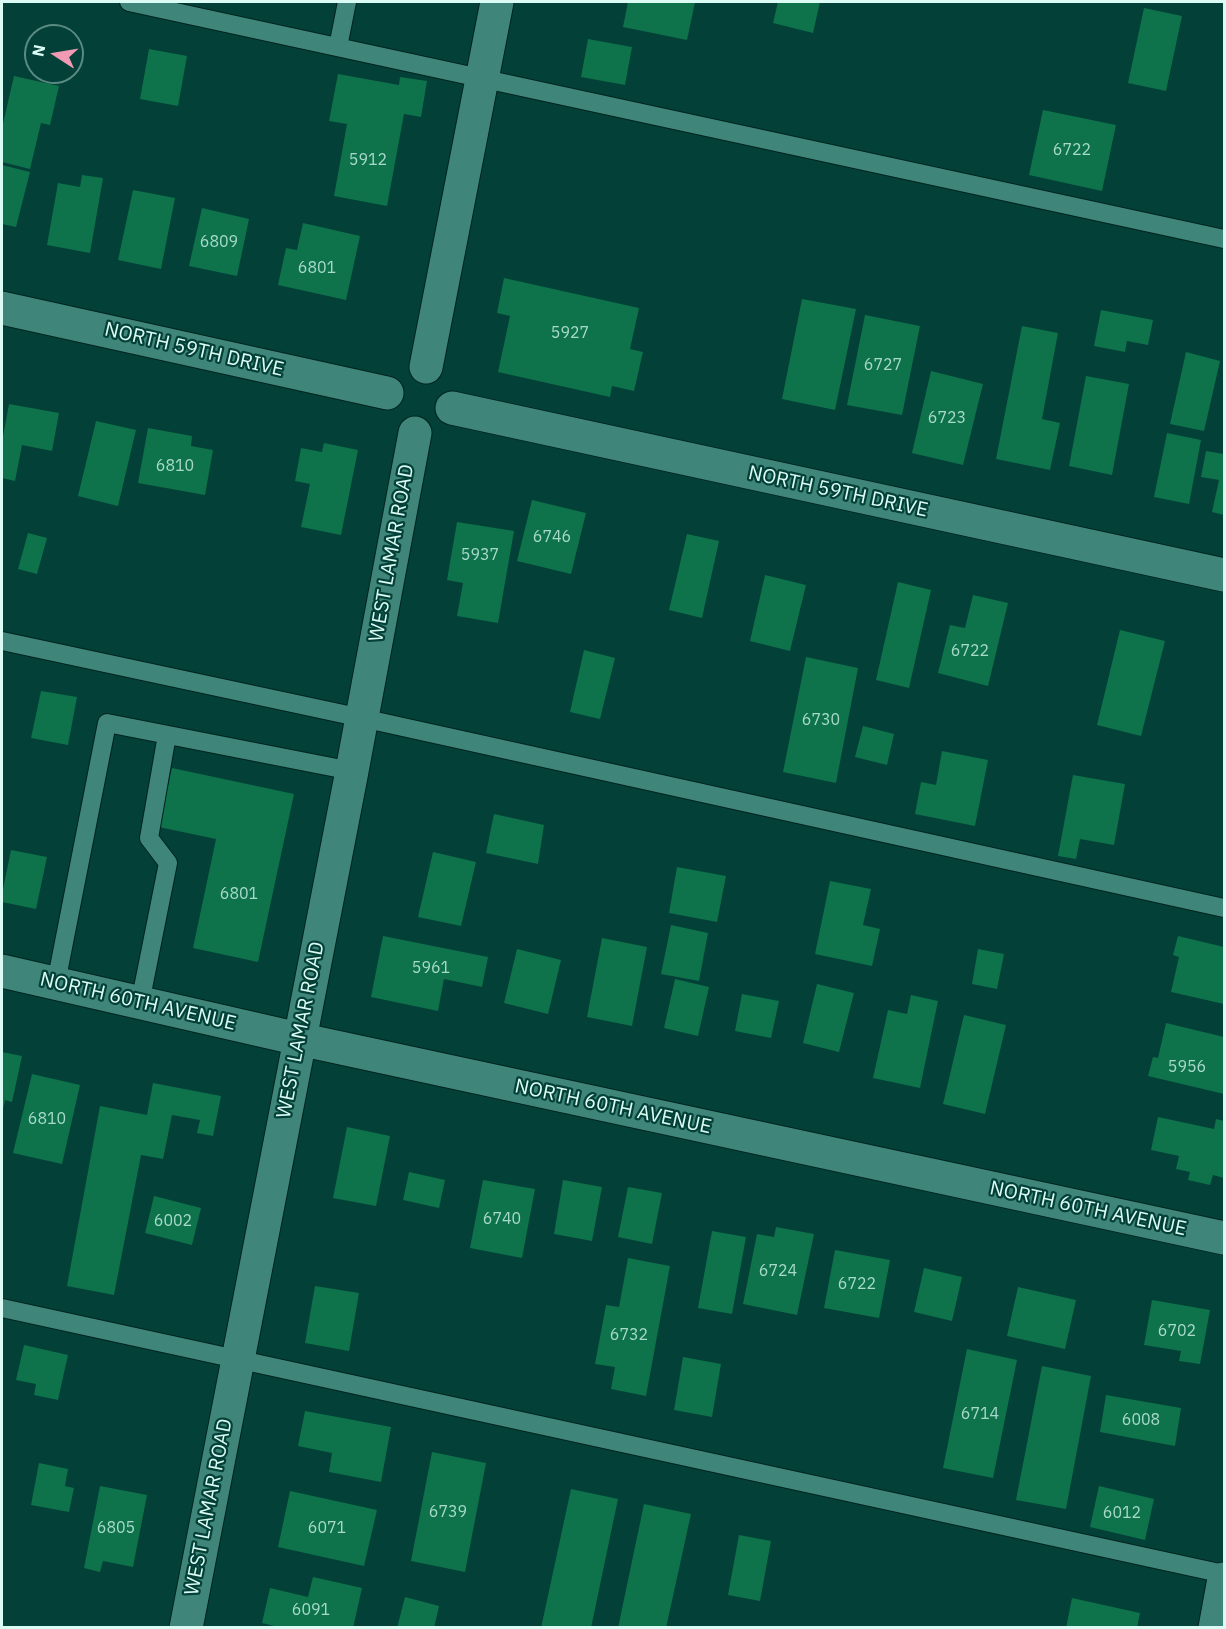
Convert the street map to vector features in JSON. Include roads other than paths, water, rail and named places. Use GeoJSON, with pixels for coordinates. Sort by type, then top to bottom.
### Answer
{"type":"FeatureCollection","features":[{"type":"Feature","properties":{"kind":"street"},"geometry":{"type":"LineString","coordinates":[[426,367],[497,2]]}},
{"type":"Feature","properties":{"kind":"street","name":"NORTH 59TH DRIVE"},"geometry":{"type":"LineString","coordinates":[[2,308],[387,393]]}},
{"type":"Feature","properties":{"kind":"street"},"geometry":{"type":"LineString","coordinates":[[416,366],[426,367],[436,370],[445,377],[453,397],[452,408],[448,417],[434,430],[415,433],[399,426],[392,419],[386,402],[387,393],[397,375],[406,369],[416,366]]}},
{"type":"Feature","properties":{"kind":"street","name":"NORTH 59TH DRIVE"},"geometry":{"type":"LineString","coordinates":[[452,408],[1224,575]]}},
{"type":"Feature","properties":{"kind":"street","name":"WEST LAMAR ROAD"},"geometry":{"type":"LineString","coordinates":[[186,1628],[415,433]]}},
{"type":"Feature","properties":{"kind":"street","name":"NORTH 60TH AVENUE"},"geometry":{"type":"LineString","coordinates":[[2,971],[299,1039],[1224,1238]]}},
{"type":"Feature","properties":{"kind":"street"},"geometry":{"type":"LineString","coordinates":[[1215,1628],[1224,1577]]}},
{"type":"Feature","properties":{"kind":"lane"},"geometry":{"type":"LineString","coordinates":[[129,2],[1224,239]]}},
{"type":"Feature","properties":{"kind":"lane"},"geometry":{"type":"LineString","coordinates":[[338,47],[347,2]]}},
{"type":"Feature","properties":{"kind":"lane"},"geometry":{"type":"LineString","coordinates":[[2,641],[1224,908]]}},
{"type":"Feature","properties":{"kind":"lane"},"geometry":{"type":"LineString","coordinates":[[56,983],[107,723],[352,771]]}},
{"type":"Feature","properties":{"kind":"lane"},"geometry":{"type":"LineString","coordinates":[[140,1003],[168,863],[149,838],[167,735]]}},
{"type":"Feature","properties":{"kind":"lane"},"geometry":{"type":"LineString","coordinates":[[2,1308],[1224,1577]]}}]}
